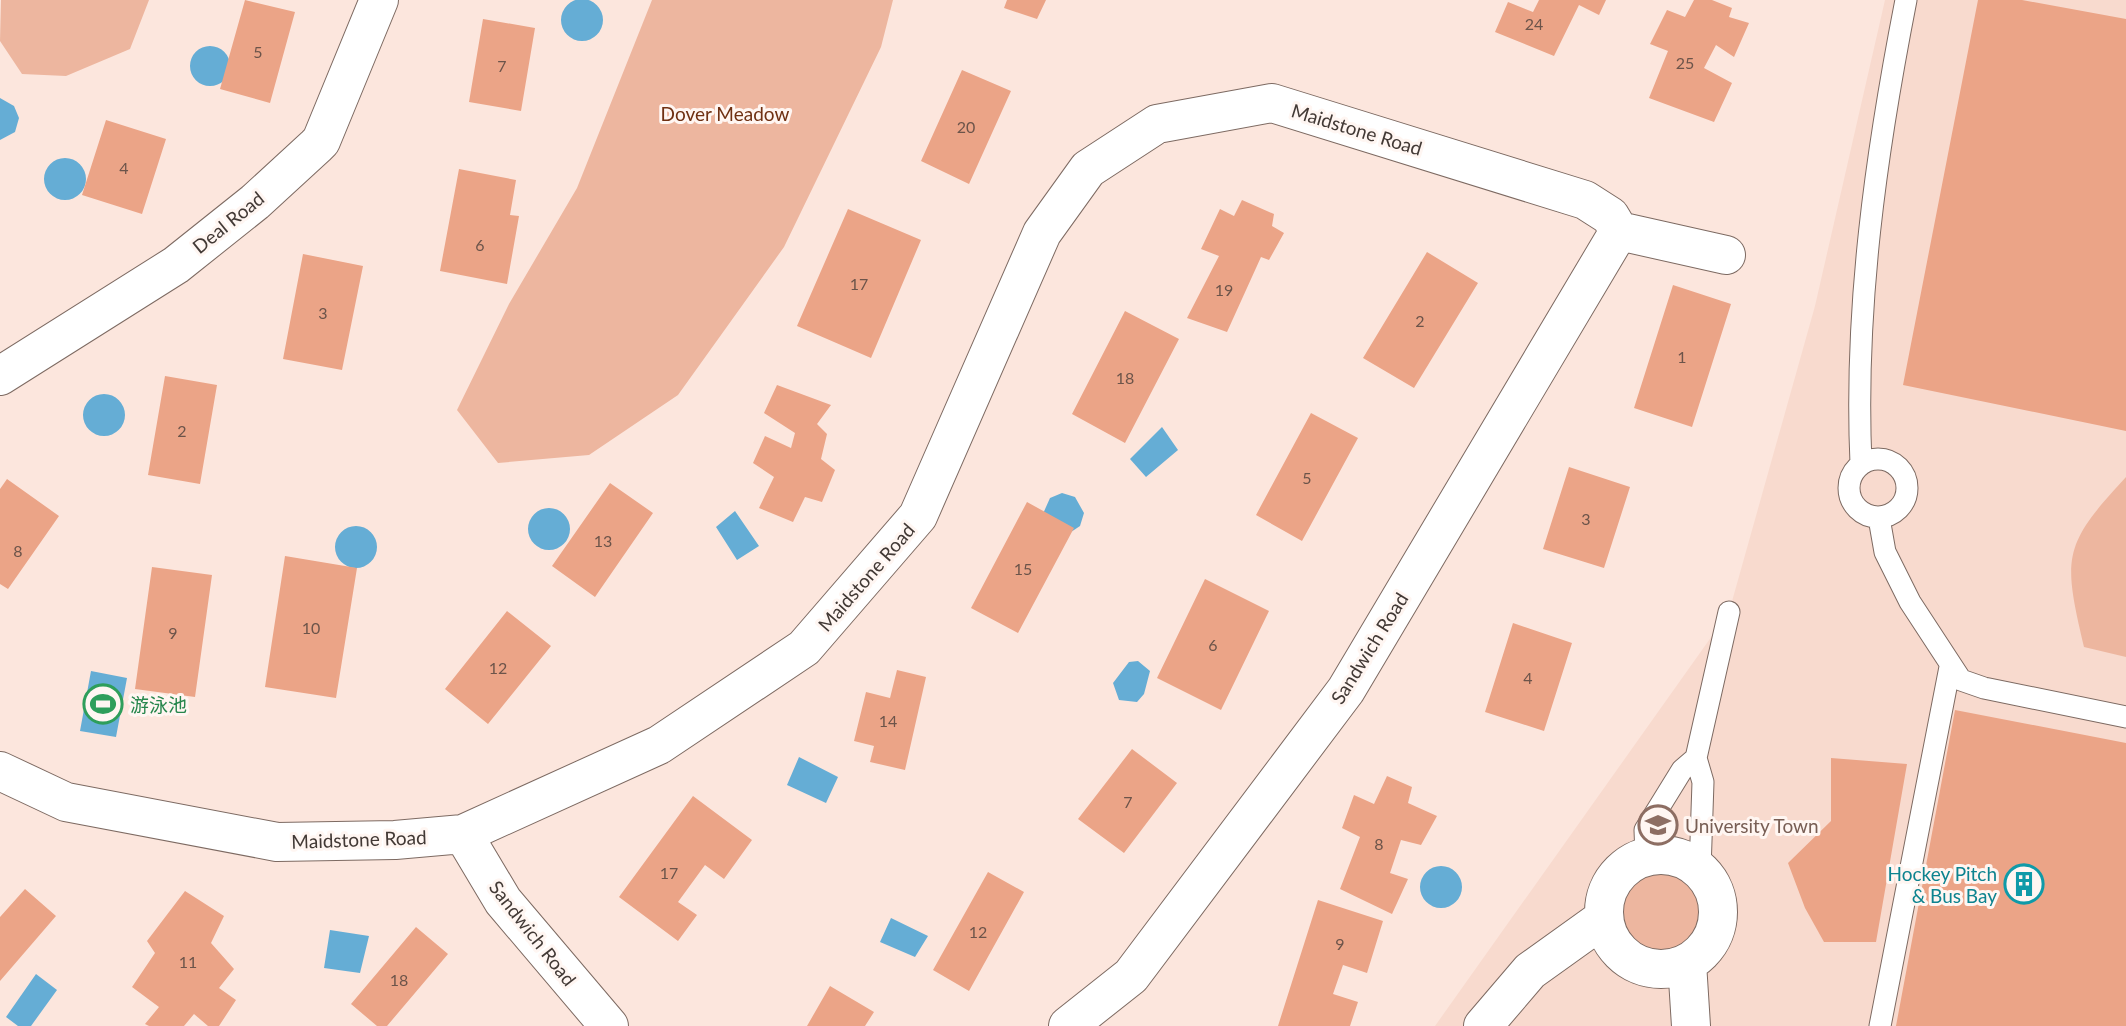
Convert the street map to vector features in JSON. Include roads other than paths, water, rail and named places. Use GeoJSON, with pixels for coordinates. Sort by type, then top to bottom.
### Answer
{"type":"FeatureCollection","features":[{"type":"Feature","properties":{"kind":"street","name":"Deal Road"},"geometry":{"type":"LineString","coordinates":[[0,376],[176,265],[255,202],[316,146],[321,141],[379,0]]}},
{"type":"Feature","properties":{"kind":"street","name":"Maidstone Road"},"geometry":{"type":"LineString","coordinates":[[0,771],[66,802],[277,842],[394,840],[463,834],[659,745],[804,648],[918,516],[1042,233],[1088,169],[1157,124],[1272,103],[1585,200],[1610,216],[1619,231]]}},
{"type":"Feature","properties":{"kind":"street"},"geometry":{"type":"LineString","coordinates":[[1619,231],[1726,255]]}},
{"type":"Feature","properties":{"kind":"street","name":"Sandwich Road"},"geometry":{"type":"LineString","coordinates":[[1068,1026],[1131,976],[1346,690],[1619,231]]}},
{"type":"Feature","properties":{"kind":"street","name":"Sandwich Road"},"geometry":{"type":"LineString","coordinates":[[463,834],[503,901],[609,1026]]}},
{"type":"Feature","properties":{"kind":"street"},"geometry":{"type":"LineString","coordinates":[[1646,856],[1675,856],[1700,870],[1711,884],[1717,902],[1717,920],[1712,938],[1701,953],[1687,963],[1669,969],[1650,969],[1634,963],[1619,951],[1609,936],[1604,918],[1604,902],[1619,873],[1646,856]]}},
{"type":"Feature","properties":{"kind":"street"},"geometry":{"type":"LineString","coordinates":[[1483,1026],[1530,971],[1604,918]]}},
{"type":"Feature","properties":{"kind":"street"},"geometry":{"type":"LineString","coordinates":[[1687,963],[1691,1026]]}},
{"type":"Feature","properties":{"kind":"lane"},"geometry":{"type":"LineString","coordinates":[[1861,464],[1857,385],[1872,206],[1906,0]]}},
{"type":"Feature","properties":{"kind":"lane"},"geometry":{"type":"LineString","coordinates":[[1879,458],[1897,465],[1906,477],[1907,493],[1900,507],[1879,518],[1864,513],[1851,499],[1850,480],[1861,464],[1879,458]]}},
{"type":"Feature","properties":{"kind":"lane"},"geometry":{"type":"LineString","coordinates":[[1879,518],[1885,552],[1910,602],[1961,680],[1984,688],[2126,717]]}},
{"type":"Feature","properties":{"kind":"lane"},"geometry":{"type":"LineString","coordinates":[[1700,870],[1703,782],[1696,758],[1729,612]]}},
{"type":"Feature","properties":{"kind":"lane"},"geometry":{"type":"LineString","coordinates":[[1880,1026],[1950,667]]}},
{"type":"Feature","properties":{"kind":"lane"},"geometry":{"type":"LineString","coordinates":[[1646,856],[1645,830],[1682,770],[1696,758]]}},
{"type":"Feature","properties":{"kind":"water"},"geometry":{"type":"Polygon","coordinates":[[[582,-1],[597,5],[603,20],[597,35],[582,41],[567,35],[561,20],[567,5],[582,-1]]]}},
{"type":"Feature","properties":{"kind":"water"},"geometry":{"type":"Polygon","coordinates":[[[210,46],[224,52],[230,66],[224,80],[210,86],[196,80],[190,66],[196,52],[210,46]]]}},
{"type":"Feature","properties":{"kind":"water"},"geometry":{"type":"Polygon","coordinates":[[[0,98],[14,106],[19,118],[15,132],[0,140],[0,98]]]}},
{"type":"Feature","properties":{"kind":"water"},"geometry":{"type":"Polygon","coordinates":[[[65,158],[80,164],[86,179],[80,194],[65,200],[50,194],[44,179],[50,164],[65,158]]]}},
{"type":"Feature","properties":{"kind":"water"},"geometry":{"type":"Polygon","coordinates":[[[104,394],[119,400],[125,415],[119,430],[104,436],[89,430],[83,415],[89,400],[104,394]]]}},
{"type":"Feature","properties":{"kind":"water"},"geometry":{"type":"Polygon","coordinates":[[[1162,427],[1178,450],[1146,477],[1130,459],[1162,427]]]}},
{"type":"Feature","properties":{"kind":"water"},"geometry":{"type":"Polygon","coordinates":[[[1062,493],[1075,497],[1084,513],[1080,526],[1068,534],[1042,516],[1050,498],[1062,493]]]}},
{"type":"Feature","properties":{"kind":"water"},"geometry":{"type":"Polygon","coordinates":[[[549,508],[564,514],[570,529],[564,544],[549,550],[534,544],[528,529],[534,514],[549,508]]]}},
{"type":"Feature","properties":{"kind":"water"},"geometry":{"type":"Polygon","coordinates":[[[735,511],[759,546],[737,560],[716,527],[735,511]]]}},
{"type":"Feature","properties":{"kind":"water"},"geometry":{"type":"Polygon","coordinates":[[[356,526],[371,532],[377,547],[371,562],[356,568],[341,562],[335,547],[341,532],[356,526]]]}},
{"type":"Feature","properties":{"kind":"water"},"geometry":{"type":"Polygon","coordinates":[[[1138,661],[1150,671],[1144,694],[1137,702],[1119,700],[1113,683],[1129,662],[1138,661]]]}},
{"type":"Feature","properties":{"kind":"water","name":"游泳池"},"geometry":{"type":"Polygon","coordinates":[[[91,671],[127,678],[116,737],[80,731],[91,671]]]}},
{"type":"Feature","properties":{"kind":"water"},"geometry":{"type":"Polygon","coordinates":[[[799,757],[838,777],[826,803],[787,785],[799,757]]]}},
{"type":"Feature","properties":{"kind":"water"},"geometry":{"type":"Polygon","coordinates":[[[1441,866],[1456,872],[1462,887],[1456,902],[1441,908],[1426,902],[1420,887],[1426,872],[1441,866]]]}},
{"type":"Feature","properties":{"kind":"water"},"geometry":{"type":"Polygon","coordinates":[[[891,918],[928,936],[915,957],[880,942],[891,918]]]}},
{"type":"Feature","properties":{"kind":"water"},"geometry":{"type":"Polygon","coordinates":[[[330,930],[369,936],[360,973],[324,968],[330,930]]]}},
{"type":"Feature","properties":{"kind":"water"},"geometry":{"type":"Polygon","coordinates":[[[36,974],[57,990],[31,1026],[18,1026],[6,1017],[36,974]]]}},
{"type":"Feature","properties":{"kind":"place","name":"游泳池"},"geometry":{"type":"Point","coordinates":[103,704]}},
{"type":"Feature","properties":{"kind":"place","name":"University Town"},"geometry":{"type":"Point","coordinates":[1658,825]}},
{"type":"Feature","properties":{"kind":"place","name":"Hockey Pitch & Bus Bay"},"geometry":{"type":"Point","coordinates":[2024,884]}},
{"type":"Feature","properties":{"kind":"park label","name":"Dover Meadow"},"geometry":{"type":"Point","coordinates":[725,113]}}]}
